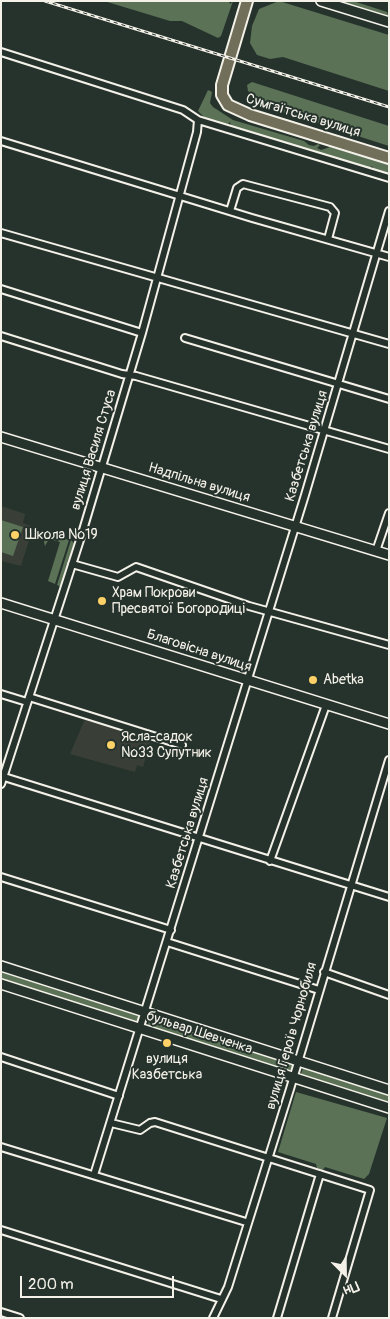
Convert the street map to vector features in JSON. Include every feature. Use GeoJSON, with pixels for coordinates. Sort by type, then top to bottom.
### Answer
{"type":"FeatureCollection","features":[{"type":"Feature","properties":{"kind":"main road","name":"Сумгаїтська вулиця"},"geometry":{"type":"LineString","coordinates":[[247,1],[222,85],[222,95],[228,105],[250,115],[389,158]]}},
{"type":"Feature","properties":{"kind":"main road"},"geometry":{"type":"LineString","coordinates":[[321,1],[389,22]]}},
{"type":"Feature","properties":{"kind":"main road","name":"Надпільна вулиця"},"geometry":{"type":"LineString","coordinates":[[1,437],[389,555]]}},
{"type":"Feature","properties":{"kind":"main road","name":"Благовісна вулиця"},"geometry":{"type":"LineString","coordinates":[[1,603],[389,724]]}},
{"type":"Feature","properties":{"kind":"main road","name":"бульвар Шевченка"},"geometry":{"type":"LineString","coordinates":[[1,966],[389,1090]]}},
{"type":"Feature","properties":{"kind":"main road","name":"бульвар Шевченка"},"geometry":{"type":"LineString","coordinates":[[1,984],[389,1108]]}},
{"type":"Feature","properties":{"kind":"street"},"geometry":{"type":"LineString","coordinates":[[1,62],[2,53],[183,110],[198,120],[389,178]]}},
{"type":"Feature","properties":{"kind":"street","name":"вулиця Василя Стуса"},"geometry":{"type":"LineString","coordinates":[[2,779],[102,468],[142,333],[197,132],[198,120]]}},
{"type":"Feature","properties":{"kind":"street"},"geometry":{"type":"LineString","coordinates":[[1,141],[389,257]]}},
{"type":"Feature","properties":{"kind":"street"},"geometry":{"type":"LineString","coordinates":[[230,211],[237,188],[244,184],[330,208],[335,213],[328,240]]}},
{"type":"Feature","properties":{"kind":"street","name":"Казбетська вулиця"},"geometry":{"type":"LineString","coordinates":[[94,1176],[295,527],[389,211]]}},
{"type":"Feature","properties":{"kind":"street"},"geometry":{"type":"LineString","coordinates":[[1,233],[389,344]]}},
{"type":"Feature","properties":{"kind":"street"},"geometry":{"type":"LineString","coordinates":[[1,289],[142,333]]}},
{"type":"Feature","properties":{"kind":"street"},"geometry":{"type":"LineString","coordinates":[[1,336],[389,449]]}},
{"type":"Feature","properties":{"kind":"street","name":"Казбетська вулиця"},"geometry":{"type":"LineString","coordinates":[[185,338],[339,383]]}},
{"type":"Feature","properties":{"kind":"street"},"geometry":{"type":"LineString","coordinates":[[339,383],[389,399]]}},
{"type":"Feature","properties":{"kind":"street"},"geometry":{"type":"LineString","coordinates":[[376,551],[389,513]]}},
{"type":"Feature","properties":{"kind":"street"},"geometry":{"type":"LineString","coordinates":[[72,564],[118,577],[136,567],[268,611],[389,645]]}},
{"type":"Feature","properties":{"kind":"street"},"geometry":{"type":"LineString","coordinates":[[1,694],[28,700],[182,745]]}},
{"type":"Feature","properties":{"kind":"street"},"geometry":{"type":"LineString","coordinates":[[270,861],[326,705]]}},
{"type":"Feature","properties":{"kind":"street","name":"вулиця Героїв Чорнобиля"},"geometry":{"type":"LineString","coordinates":[[213,1318],[228,1287],[246,1222],[294,1078],[318,990],[389,760]]}},
{"type":"Feature","properties":{"kind":"street"},"geometry":{"type":"LineString","coordinates":[[2,779],[389,897]]}},
{"type":"Feature","properties":{"kind":"street"},"geometry":{"type":"LineString","coordinates":[[1,877],[171,930]]}},
{"type":"Feature","properties":{"kind":"street"},"geometry":{"type":"LineString","coordinates":[[167,942],[318,990]]}},
{"type":"Feature","properties":{"kind":"street"},"geometry":{"type":"LineString","coordinates":[[324,972],[389,995]]}},
{"type":"Feature","properties":{"kind":"street"},"geometry":{"type":"LineString","coordinates":[[1,1057],[119,1096]]}},
{"type":"Feature","properties":{"kind":"street"},"geometry":{"type":"LineString","coordinates":[[111,1123],[140,1130],[155,1122],[370,1190],[332,1318]]}},
{"type":"Feature","properties":{"kind":"street"},"geometry":{"type":"LineString","coordinates":[[1,1147],[246,1222]]}},
{"type":"Feature","properties":{"kind":"street"},"geometry":{"type":"LineString","coordinates":[[277,1318],[320,1174]]}},
{"type":"Feature","properties":{"kind":"street"},"geometry":{"type":"LineString","coordinates":[[1,1230],[221,1299]]}},
{"type":"Feature","properties":{"kind":"street"},"geometry":{"type":"LineString","coordinates":[[1,1312],[20,1318]]}},
{"type":"Feature","properties":{"kind":"shaded area","name":"Школа №19"},"geometry":{"type":"Polygon","coordinates":[[[1,506],[25,514],[23,523],[31,526],[28,536],[30,537],[21,566],[1,561],[1,506]]]}},
{"type":"Feature","properties":{"kind":"shaded area","name":"Ясла-садок №33 Супутник"},"geometry":{"type":"Polygon","coordinates":[[[85,719],[151,739],[143,767],[137,765],[135,772],[70,754],[85,719]]]}},
{"type":"Feature","properties":{"kind":"green space"},"geometry":{"type":"Polygon","coordinates":[[[104,1],[229,1],[230,4],[233,1],[221,36],[218,38],[182,21],[170,21],[104,1]]]}},
{"type":"Feature","properties":{"kind":"green space"},"geometry":{"type":"Polygon","coordinates":[[[279,1],[389,35],[389,91],[283,57],[270,59],[257,55],[250,43],[252,26],[259,9],[279,1]]]}},
{"type":"Feature","properties":{"kind":"green space"},"geometry":{"type":"Polygon","coordinates":[[[336,1],[353,1],[387,12],[389,17],[336,1]]]}},
{"type":"Feature","properties":{"kind":"green space"},"geometry":{"type":"Polygon","coordinates":[[[252,82],[389,126],[389,146],[273,109],[248,91],[247,85],[252,82]]]}},
{"type":"Feature","properties":{"kind":"green space"},"geometry":{"type":"Polygon","coordinates":[[[208,90],[212,92],[210,103],[213,107],[233,120],[304,141],[309,145],[314,146],[318,144],[320,145],[317,148],[321,150],[330,147],[389,165],[389,176],[374,171],[372,166],[368,170],[231,127],[230,122],[227,125],[204,117],[198,111],[208,90]]]}},
{"type":"Feature","properties":{"kind":"green space"},"geometry":{"type":"Polygon","coordinates":[[[1,520],[23,527],[13,556],[1,552],[1,520]]]}},
{"type":"Feature","properties":{"kind":"green space"},"geometry":{"type":"Polygon","coordinates":[[[48,534],[69,540],[55,584],[48,581],[60,542],[49,539],[45,546],[44,542],[48,534]]]}},
{"type":"Feature","properties":{"kind":"green space"},"geometry":{"type":"Polygon","coordinates":[[[71,540],[76,545],[61,587],[57,585],[71,540]]]}},
{"type":"Feature","properties":{"kind":"green space"},"geometry":{"type":"Polygon","coordinates":[[[1,969],[140,1014],[138,1021],[137,1023],[1,981],[1,969]]]}},
{"type":"Feature","properties":{"kind":"green space"},"geometry":{"type":"Polygon","coordinates":[[[151,1017],[293,1063],[290,1072],[147,1027],[151,1017]]]}},
{"type":"Feature","properties":{"kind":"green space"},"geometry":{"type":"Polygon","coordinates":[[[304,1066],[389,1092],[389,1105],[300,1076],[304,1066]]]}},
{"type":"Feature","properties":{"kind":"green space"},"geometry":{"type":"Polygon","coordinates":[[[296,1092],[387,1118],[369,1174],[364,1179],[325,1167],[323,1170],[317,1168],[316,1164],[278,1152],[296,1092]]]}},
{"type":"Feature","properties":{"kind":"railway"},"geometry":{"type":"LineString","coordinates":[[45,1],[389,107]]}},
{"type":"Feature","properties":{"kind":"place","name":"Школа №19"},"geometry":{"type":"Point","coordinates":[15,535]}},
{"type":"Feature","properties":{"kind":"place","name":"Храм Покрови Пресвятої Богородиці"},"geometry":{"type":"Point","coordinates":[102,601]}},
{"type":"Feature","properties":{"kind":"place","name":"Abetka"},"geometry":{"type":"Point","coordinates":[313,680]}},
{"type":"Feature","properties":{"kind":"place","name":"Ясла-садок №33 Супутник"},"geometry":{"type":"Point","coordinates":[111,745]}},
{"type":"Feature","properties":{"kind":"place","name":"вулиця Казбетська"},"geometry":{"type":"Point","coordinates":[167,1043]}}]}
